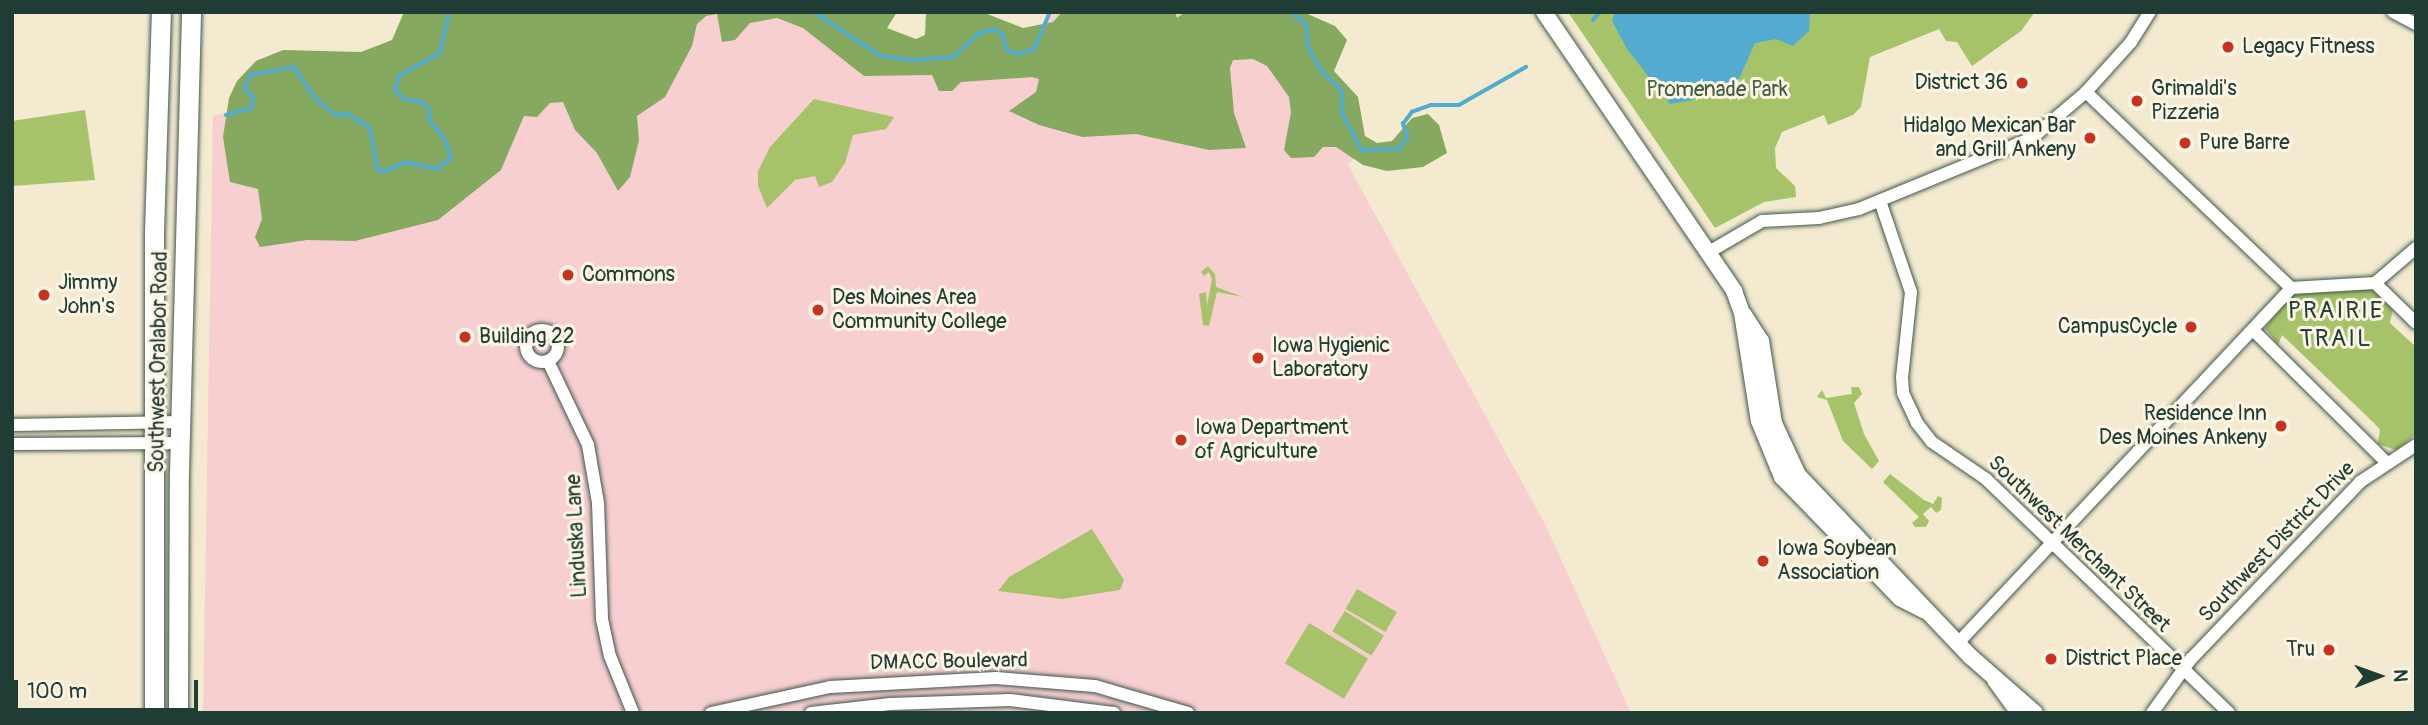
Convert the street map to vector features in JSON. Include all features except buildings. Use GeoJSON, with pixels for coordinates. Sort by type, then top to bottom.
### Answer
{"type":"FeatureCollection","features":[{"type":"Feature","properties":{"kind":"main road","name":"Southwest Oralabor Road"},"geometry":{"type":"LineString","coordinates":[[154,713],[153,422],[161,12]]}},
{"type":"Feature","properties":{"kind":"main road","name":"Southwest Oralabor Road"},"geometry":{"type":"LineString","coordinates":[[178,713],[180,443],[191,12]]}},
{"type":"Feature","properties":{"kind":"street"},"geometry":{"type":"LineString","coordinates":[[1544,12],[1734,291],[1742,313],[1761,341],[1774,423],[1791,464],[1820,500],[1910,588],[1924,610],[1994,678],[2035,713]]}},
{"type":"Feature","properties":{"kind":"street"},"geometry":{"type":"LineString","coordinates":[[1709,252],[1762,221],[1829,216],[1880,201],[2032,138],[2086,92],[2131,42],[2150,12]]}},
{"type":"Feature","properties":{"kind":"street"},"geometry":{"type":"LineString","coordinates":[[2393,12],[2416,24]]}},
{"type":"Feature","properties":{"kind":"street"},"geometry":{"type":"LineString","coordinates":[[2086,92],[2291,288]]}},
{"type":"Feature","properties":{"kind":"street","name":"Southwest Merchant Street"},"geometry":{"type":"LineString","coordinates":[[1880,201],[1911,292],[1902,377],[1908,407],[1932,442],[1986,480],[2229,713]]}},
{"type":"Feature","properties":{"kind":"street"},"geometry":{"type":"LineString","coordinates":[[1958,643],[2254,331],[2291,288],[2375,283],[2416,247]]}},
{"type":"Feature","properties":{"kind":"street"},"geometry":{"type":"LineString","coordinates":[[2375,283],[2416,323]]}},
{"type":"Feature","properties":{"kind":"street"},"geometry":{"type":"LineString","coordinates":[[2254,331],[2386,463]]}},
{"type":"Feature","properties":{"kind":"street","name":"Linduska Lane"},"geometry":{"type":"LineString","coordinates":[[548,361],[588,445],[598,503],[602,619],[610,656],[633,713]]}},
{"type":"Feature","properties":{"kind":"street"},"geometry":{"type":"LineString","coordinates":[[12,425],[181,422]]}},
{"type":"Feature","properties":{"kind":"street"},"geometry":{"type":"LineString","coordinates":[[12,444],[180,443]]}},
{"type":"Feature","properties":{"kind":"street","name":"Southwest District Drive"},"geometry":{"type":"LineString","coordinates":[[2152,713],[2182,669],[2360,482],[2416,445]]}},
{"type":"Feature","properties":{"kind":"street","name":"DMACC Boulevard"},"geometry":{"type":"LineString","coordinates":[[710,713],[830,687],[1007,678],[1095,686],[1188,713]]}},
{"type":"Feature","properties":{"kind":"street"},"geometry":{"type":"LineString","coordinates":[[1994,678],[2019,713]]}},
{"type":"Feature","properties":{"kind":"street","name":"DMACC Boulevard"},"geometry":{"type":"LineString","coordinates":[[811,713],[890,704],[1010,700],[1114,713]]}},
{"type":"Feature","properties":{"kind":"shaded area","name":"Des Moines Area Community College"},"geometry":{"type":"Polygon","coordinates":[[[449,12],[814,12],[868,45],[1040,32],[1050,12],[1292,12],[1362,150],[1348,165],[1545,524],[1631,713],[203,713],[213,116],[311,92],[449,12]]]}},
{"type":"Feature","properties":{"kind":"green space"},"geometry":{"type":"Polygon","coordinates":[[[404,12],[897,12],[887,28],[916,39],[925,35],[926,12],[982,12],[1023,28],[1053,22],[1062,12],[1175,12],[1177,18],[1185,12],[1303,12],[1335,26],[1347,40],[1334,71],[1358,97],[1365,136],[1377,143],[1392,141],[1412,118],[1428,114],[1439,125],[1447,153],[1423,167],[1387,171],[1363,165],[1336,147],[1323,147],[1314,157],[1291,158],[1284,150],[1291,112],[1289,97],[1267,66],[1253,59],[1233,60],[1230,68],[1234,113],[1246,148],[1209,150],[1136,134],[1082,137],[1039,125],[1009,111],[1036,92],[1039,79],[1032,77],[961,82],[952,91],[939,91],[932,75],[864,76],[803,28],[777,18],[750,23],[735,40],[722,42],[717,14],[706,16],[697,24],[692,46],[665,97],[637,116],[639,140],[630,177],[618,191],[597,153],[575,130],[563,102],[550,103],[537,117],[524,116],[501,170],[438,220],[355,241],[307,240],[260,247],[255,237],[262,219],[258,189],[230,182],[223,137],[229,98],[237,81],[256,61],[283,50],[361,52],[392,40],[404,12]]]}},
{"type":"Feature","properties":{"kind":"green space","name":"Promenade Park"},"geometry":{"type":"Polygon","coordinates":[[[1568,12],[2035,12],[2021,31],[1972,66],[1957,42],[1946,41],[1939,29],[1870,57],[1861,107],[1853,115],[1828,125],[1824,115],[1782,132],[1775,148],[1776,168],[1795,186],[1796,197],[1764,202],[1715,228],[1568,12]]]}},
{"type":"Feature","properties":{"kind":"green space"},"geometry":{"type":"Polygon","coordinates":[[[814,99],[894,117],[886,129],[853,135],[845,163],[832,182],[819,187],[815,176],[795,180],[767,208],[758,186],[758,171],[770,147],[814,99]]]}},
{"type":"Feature","properties":{"kind":"green space"},"geometry":{"type":"Polygon","coordinates":[[[85,110],[95,180],[12,186],[12,121],[85,110]]]}},
{"type":"Feature","properties":{"kind":"green space"},"geometry":{"type":"Polygon","coordinates":[[[1208,266],[1215,274],[1216,287],[1243,297],[1217,292],[1209,326],[1203,325],[1199,294],[1206,292],[1207,306],[1212,279],[1209,272],[1204,276],[1201,272],[1208,266]]]}},
{"type":"Feature","properties":{"kind":"green space"},"geometry":{"type":"Polygon","coordinates":[[[2370,288],[2393,308],[2390,323],[2416,347],[2416,434],[2396,450],[2378,444],[2380,430],[2375,424],[2282,335],[2278,345],[2265,328],[2293,293],[2370,288]]]}},
{"type":"Feature","properties":{"kind":"green space"},"geometry":{"type":"Polygon","coordinates":[[[1851,387],[1859,387],[1862,394],[1854,403],[1864,434],[1879,461],[1872,469],[1843,441],[1827,400],[1817,397],[1822,390],[1826,398],[1852,394],[1851,387]]]}},
{"type":"Feature","properties":{"kind":"green space"},"geometry":{"type":"Polygon","coordinates":[[[1890,474],[1924,500],[1933,504],[1938,496],[1942,498],[1941,510],[1936,513],[1931,507],[1923,514],[1929,521],[1926,527],[1915,527],[1912,523],[1919,517],[1883,482],[1890,474]]]}},
{"type":"Feature","properties":{"kind":"green space"},"geometry":{"type":"Polygon","coordinates":[[[1092,529],[1124,580],[1120,590],[1062,599],[998,591],[1009,577],[1092,529]]]}},
{"type":"Feature","properties":{"kind":"green space"},"geometry":{"type":"Polygon","coordinates":[[[1357,589],[1397,612],[1385,632],[1346,609],[1357,589]]]}},
{"type":"Feature","properties":{"kind":"green space"},"geometry":{"type":"Polygon","coordinates":[[[1345,611],[1384,635],[1371,656],[1332,631],[1345,611]]]}},
{"type":"Feature","properties":{"kind":"green space"},"geometry":{"type":"Polygon","coordinates":[[[1309,623],[1368,659],[1344,699],[1285,663],[1309,623]]]}},
{"type":"Feature","properties":{"kind":"water"},"geometry":{"type":"Polygon","coordinates":[[[1615,12],[1810,12],[1809,31],[1793,46],[1776,39],[1755,43],[1739,79],[1693,100],[1670,104],[1627,49],[1612,21],[1615,12]]]}},
{"type":"Feature","properties":{"kind":"waterway"},"geometry":{"type":"LineString","coordinates":[[226,115],[251,108],[254,98],[245,89],[250,75],[294,67],[317,100],[336,115],[348,114],[370,128],[378,169],[383,172],[405,162],[437,169],[451,158],[445,140],[430,122],[429,109],[421,102],[405,100],[395,90],[399,76],[440,53],[449,12]]}},
{"type":"Feature","properties":{"kind":"waterway"},"geometry":{"type":"LineString","coordinates":[[814,12],[881,56],[913,60],[954,57],[978,34],[993,29],[1003,34],[1007,50],[1018,54],[1034,49],[1050,12]]}},
{"type":"Feature","properties":{"kind":"waterway"},"geometry":{"type":"LineString","coordinates":[[1292,12],[1307,25],[1308,46],[1321,70],[1342,91],[1343,114],[1362,150],[1400,149],[1407,137],[1403,124],[1412,112],[1431,105],[1459,105],[1526,67]]}},
{"type":"Feature","properties":{"kind":"waterway"},"geometry":{"type":"LineString","coordinates":[[1593,20],[1600,12]]}},
{"type":"Feature","properties":{"kind":"place","name":"Legacy Fitness"},"geometry":{"type":"Point","coordinates":[2228,47]}},
{"type":"Feature","properties":{"kind":"place","name":"District 36"},"geometry":{"type":"Point","coordinates":[2022,83]}},
{"type":"Feature","properties":{"kind":"place","name":"Grimaldi's Pizzeria"},"geometry":{"type":"Point","coordinates":[2137,101]}},
{"type":"Feature","properties":{"kind":"place","name":"Hidalgo Mexican Bar and Grill Ankeny"},"geometry":{"type":"Point","coordinates":[2090,138]}},
{"type":"Feature","properties":{"kind":"place","name":"Pure Barre"},"geometry":{"type":"Point","coordinates":[2185,143]}},
{"type":"Feature","properties":{"kind":"place","name":"Commons"},"geometry":{"type":"Point","coordinates":[568,275]}},
{"type":"Feature","properties":{"kind":"place","name":"Jimmy John's"},"geometry":{"type":"Point","coordinates":[44,295]}},
{"type":"Feature","properties":{"kind":"place","name":"Des Moines Area Community College"},"geometry":{"type":"Point","coordinates":[818,310]}},
{"type":"Feature","properties":{"kind":"place","name":"CampusCycle"},"geometry":{"type":"Point","coordinates":[2191,327]}},
{"type":"Feature","properties":{"kind":"place","name":"Building 22"},"geometry":{"type":"Point","coordinates":[465,337]}},
{"type":"Feature","properties":{"kind":"place","name":"Iowa Hygienic Laboratory"},"geometry":{"type":"Point","coordinates":[1258,358]}},
{"type":"Feature","properties":{"kind":"place","name":"Residence Inn Des Moines Ankeny"},"geometry":{"type":"Point","coordinates":[2281,426]}},
{"type":"Feature","properties":{"kind":"place","name":"Iowa Department of Agriculture"},"geometry":{"type":"Point","coordinates":[1181,440]}},
{"type":"Feature","properties":{"kind":"place","name":"Iowa Soybean Association"},"geometry":{"type":"Point","coordinates":[1763,561]}},
{"type":"Feature","properties":{"kind":"place","name":"Tru"},"geometry":{"type":"Point","coordinates":[2329,650]}},
{"type":"Feature","properties":{"kind":"place","name":"District Place"},"geometry":{"type":"Point","coordinates":[2051,659]}},
{"type":"Feature","properties":{"kind":"district","name":"PRAIRIE TRAIL"},"geometry":{"type":"Point","coordinates":[2336,325]}}]}
